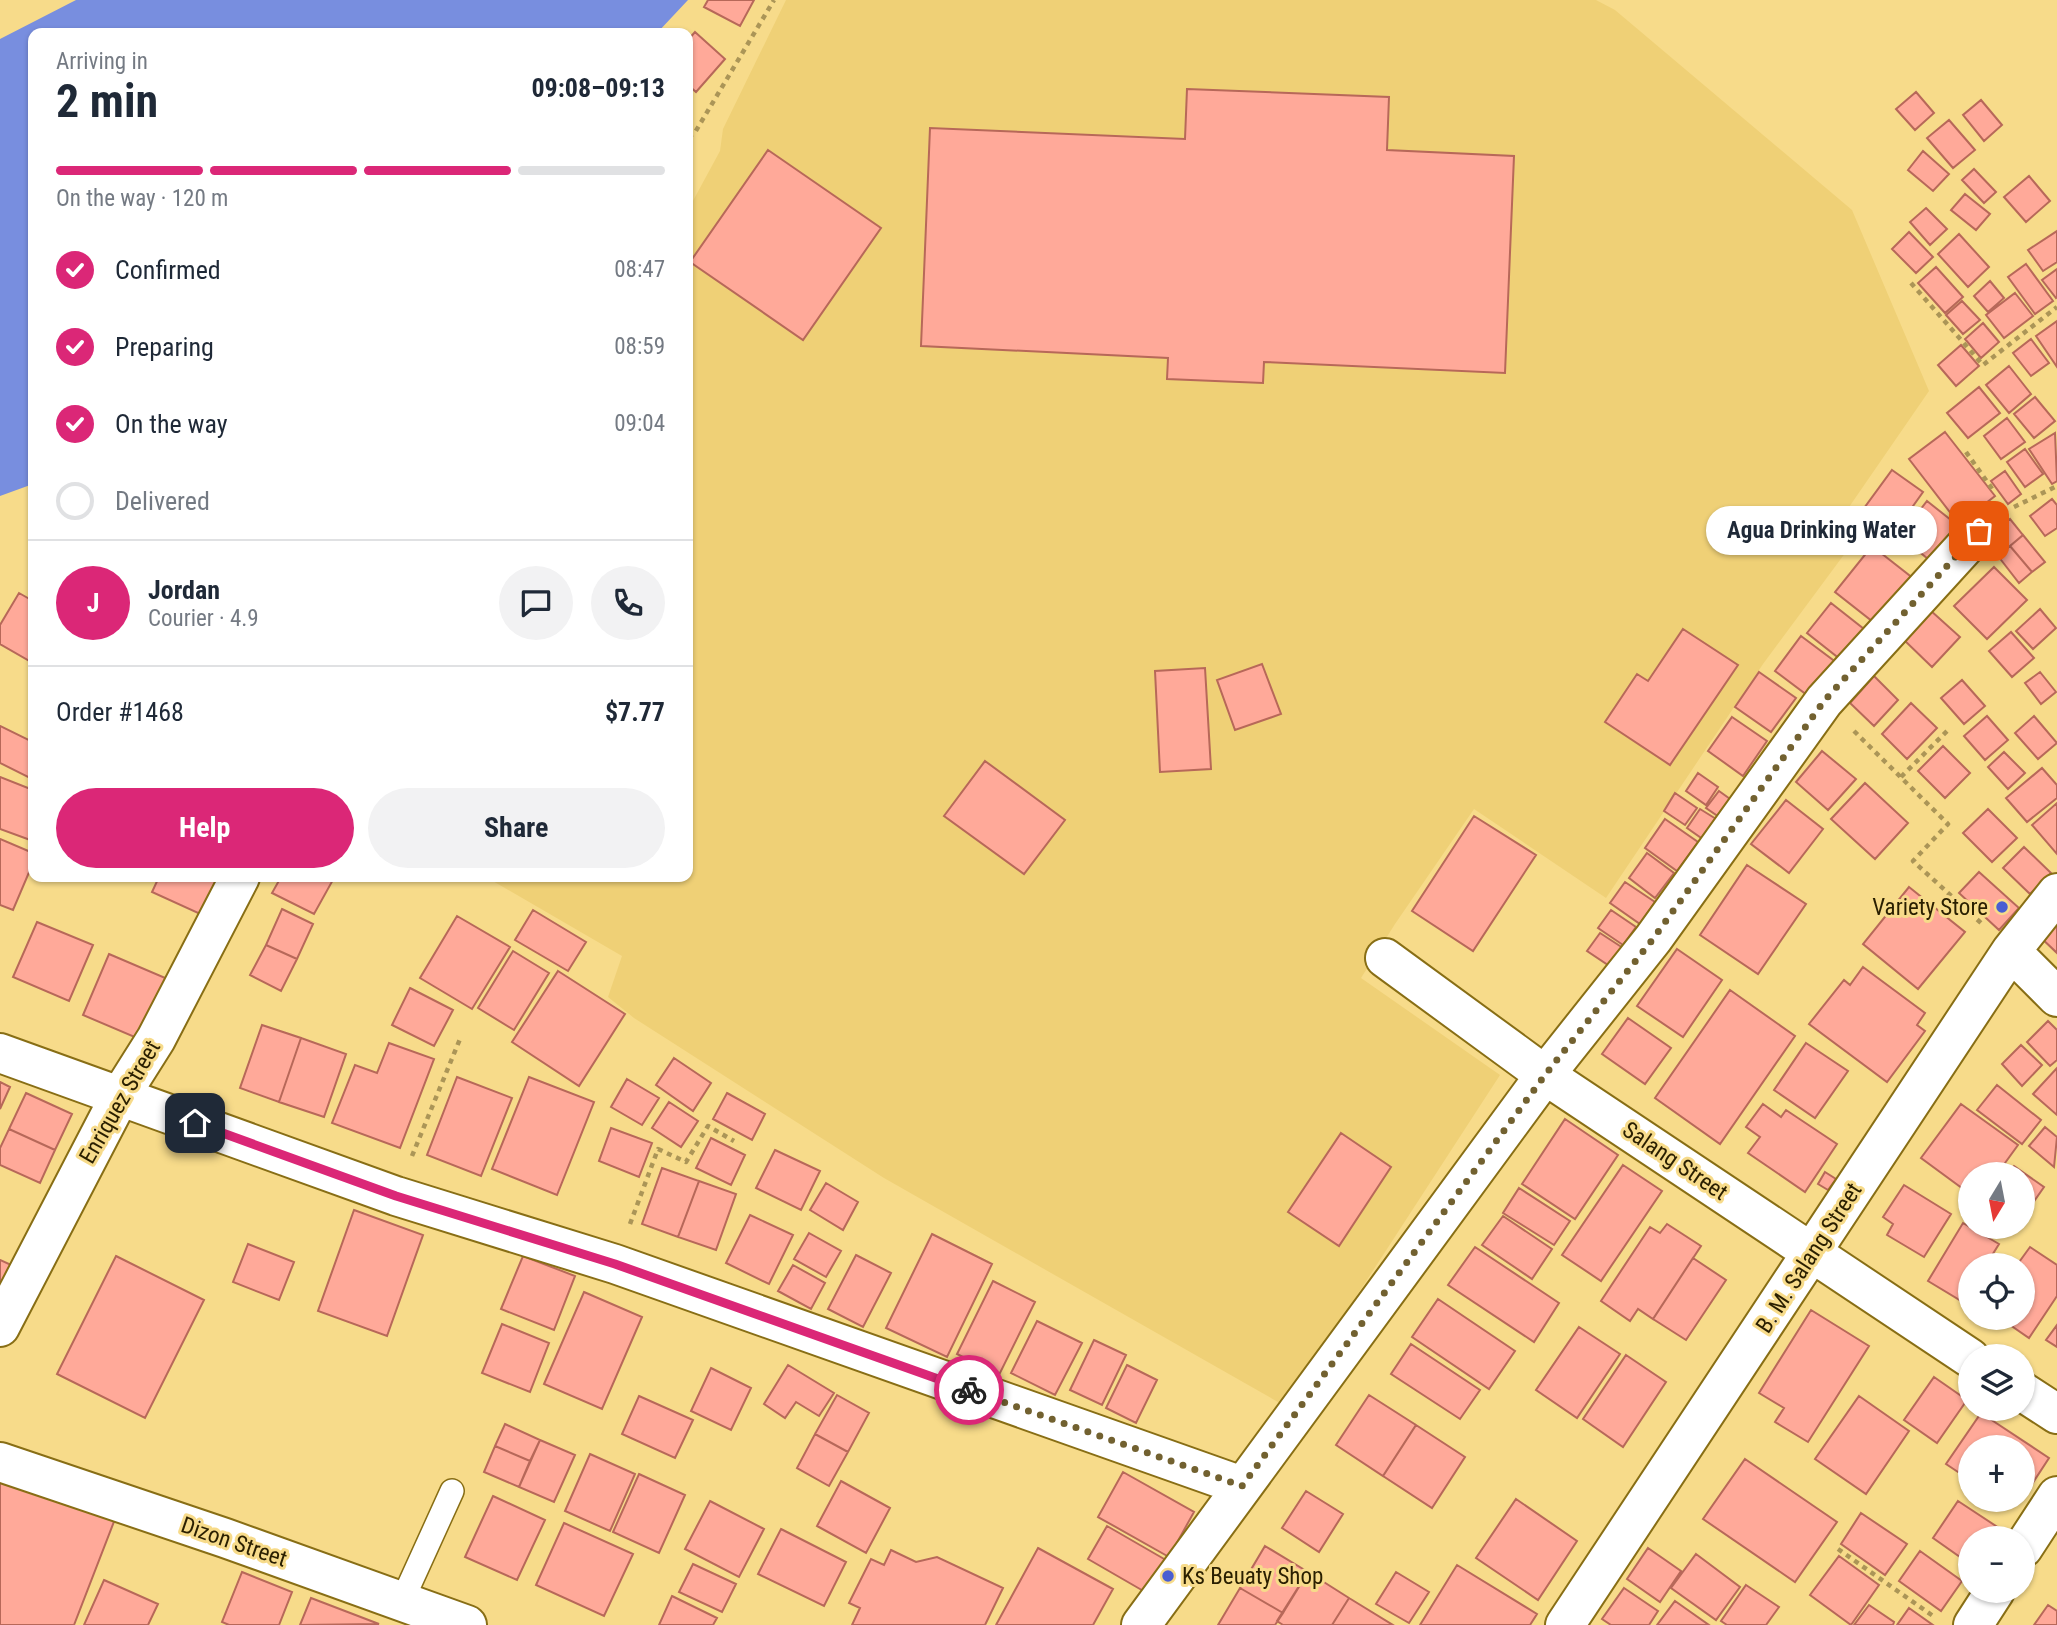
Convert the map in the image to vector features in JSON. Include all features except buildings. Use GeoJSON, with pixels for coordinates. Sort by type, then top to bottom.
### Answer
{"type":"FeatureCollection","features":[{"type":"Feature","properties":{"kind":"street"},"geometry":{"type":"LineString","coordinates":[[1141,1625],[1545,1075],[1653,939],[1824,701],[1990,516]]}},
{"type":"Feature","properties":{"kind":"street","name":"Enriquez Street"},"geometry":{"type":"LineString","coordinates":[[0,1326],[120,1096],[156,1039],[237,882]]}},
{"type":"Feature","properties":{"kind":"street","name":"B. M. Salang Street"},"geometry":{"type":"LineString","coordinates":[[1565,1625],[2011,951],[2057,894]]}},
{"type":"Feature","properties":{"kind":"street"},"geometry":{"type":"LineString","coordinates":[[2011,951],[2057,997]]}},
{"type":"Feature","properties":{"kind":"street","name":"Salang Street"},"geometry":{"type":"LineString","coordinates":[[1385,958],[1545,1075],[1958,1350]]}},
{"type":"Feature","properties":{"kind":"street"},"geometry":{"type":"LineString","coordinates":[[0,1054],[396,1196],[615,1264],[1242,1486]]}},
{"type":"Feature","properties":{"kind":"street"},"geometry":{"type":"LineString","coordinates":[[2035,1400],[2057,1414]]}},
{"type":"Feature","properties":{"kind":"street","name":"Dizon Street"},"geometry":{"type":"LineString","coordinates":[[0,1462],[467,1625]]}},
{"type":"Feature","properties":{"kind":"street"},"geometry":{"type":"LineString","coordinates":[[2035,1530],[2057,1496]]}},
{"type":"Feature","properties":{"kind":"street"},"geometry":{"type":"LineString","coordinates":[[1973,1625],[1987,1603]]}},
{"type":"Feature","properties":{"kind":"lane"},"geometry":{"type":"LineString","coordinates":[[402,1601],[452,1491]]}},
{"type":"Feature","properties":{"kind":"path"},"geometry":{"type":"LineString","coordinates":[[693,134],[774,0]]}},
{"type":"Feature","properties":{"kind":"path"},"geometry":{"type":"LineString","coordinates":[[1911,284],[1983,365],[2057,307]]}},
{"type":"Feature","properties":{"kind":"path"},"geometry":{"type":"LineString","coordinates":[[1966,452],[1990,516]]}},
{"type":"Feature","properties":{"kind":"path"},"geometry":{"type":"LineString","coordinates":[[1824,701],[1948,824],[1913,861],[2011,951]]}},
{"type":"Feature","properties":{"kind":"path"},"geometry":{"type":"LineString","coordinates":[[1901,777],[1947,731]]}},
{"type":"Feature","properties":{"kind":"path"},"geometry":{"type":"LineString","coordinates":[[396,1196],[460,1039]]}},
{"type":"Feature","properties":{"kind":"path"},"geometry":{"type":"LineString","coordinates":[[615,1264],[658,1149],[686,1162],[708,1126],[734,1141]]}},
{"type":"Feature","properties":{"kind":"path"},"geometry":{"type":"LineString","coordinates":[[1838,1549],[1935,1617]]}},
{"type":"Feature","properties":{"kind":"shaded area"},"geometry":{"type":"Polygon","coordinates":[[[786,0],[1596,0],[1615,10],[1852,210],[1929,391],[1847,510],[1860,533],[1763,664],[1606,898],[1474,809],[1395,924],[1361,978],[1500,1075],[1285,1406],[884,1178],[634,1018],[608,997],[622,956],[495,882],[693,882],[693,201],[720,151],[723,129],[786,0]]]}},
{"type":"Feature","properties":{"kind":"water"},"geometry":{"type":"Polygon","coordinates":[[[76,0],[688,0],[662,28],[28,28],[28,486],[0,496],[0,39],[76,0]]]}},
{"type":"Feature","properties":{"kind":"way so far"},"geometry":{"type":"LineString","coordinates":[[969,1390],[1242,1486],[1545,1075],[1653,939],[1824,701],[1979,531]]}},
{"type":"Feature","properties":{"kind":"place","name":"Agua Drinking Water"},"geometry":{"type":"Point","coordinates":[1979,531]}},
{"type":"Feature","properties":{"kind":"place","name":"Variety Store"},"geometry":{"type":"Point","coordinates":[2002,907]}},
{"type":"Feature","properties":{"kind":"place","name":"Ks Beuaty Shop"},"geometry":{"type":"Point","coordinates":[1168,1576]}},
{"type":"Feature","properties":{"kind":"route"},"geometry":{"type":"LineString","coordinates":[[195,1123],[396,1196],[615,1264],[969,1390]]}}]}
